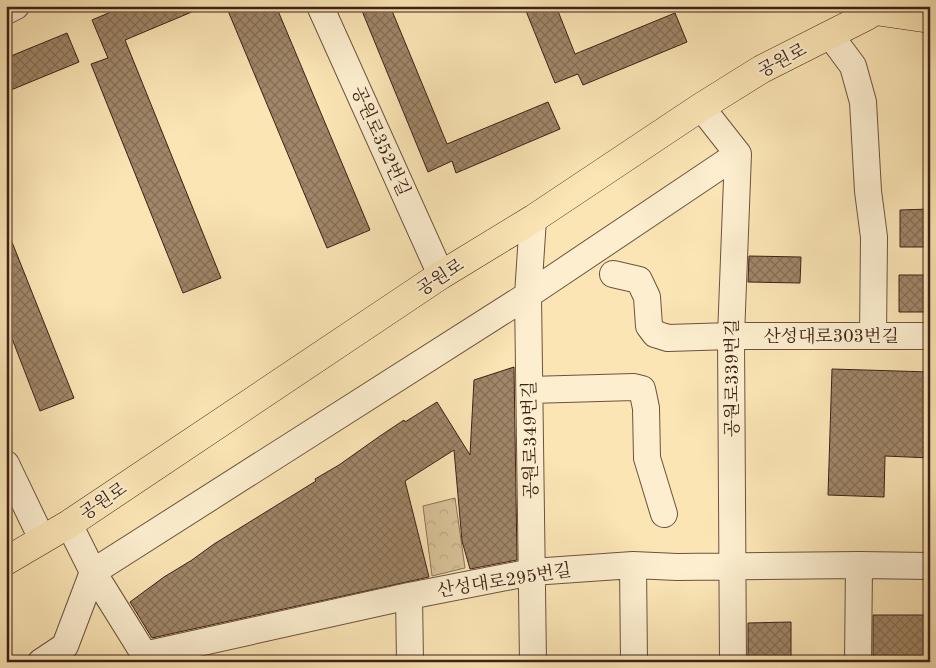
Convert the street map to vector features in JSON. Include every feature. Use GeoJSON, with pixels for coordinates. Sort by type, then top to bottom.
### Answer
{"type":"FeatureCollection","features":[{"type":"Feature","properties":{"kind":"main road","name":"공원로"},"geometry":{"type":"LineString","coordinates":[[6,561],[69,524],[441,276],[762,69],[879,9]]}},
{"type":"Feature","properties":{"kind":"main road"},"geometry":{"type":"LineString","coordinates":[[879,9],[930,19]]}},
{"type":"Feature","properties":{"kind":"street"},"geometry":{"type":"LineString","coordinates":[[6,11],[16,6]]}},
{"type":"Feature","properties":{"kind":"street","name":"공원로352번길"},"geometry":{"type":"LineString","coordinates":[[320,6],[441,276]]}},
{"type":"Feature","properties":{"kind":"street"},"geometry":{"type":"LineString","coordinates":[[830,35],[853,66],[863,102],[868,191],[874,237],[873,336]]}},
{"type":"Feature","properties":{"kind":"street"},"geometry":{"type":"LineString","coordinates":[[41,662],[70,654],[93,572],[528,295],[738,154],[701,108]]}},
{"type":"Feature","properties":{"kind":"street","name":"공원로339번길"},"geometry":{"type":"LineString","coordinates":[[733,662],[734,567],[731,336],[738,154]]}},
{"type":"Feature","properties":{"kind":"street","name":"공원로349번길"},"geometry":{"type":"LineString","coordinates":[[533,218],[528,295],[533,662]]}},
{"type":"Feature","properties":{"kind":"street","name":"산성대로303번길"},"geometry":{"type":"LineString","coordinates":[[613,274],[639,280],[646,297],[649,326],[655,334],[668,338],[731,336],[930,336]]}},
{"type":"Feature","properties":{"kind":"street"},"geometry":{"type":"LineString","coordinates":[[530,390],[634,387],[642,389],[646,408],[647,458],[664,514]]}},
{"type":"Feature","properties":{"kind":"street"},"geometry":{"type":"LineString","coordinates":[[6,464],[42,539]]}},
{"type":"Feature","properties":{"kind":"street"},"geometry":{"type":"LineString","coordinates":[[69,524],[93,572],[146,658]]}},
{"type":"Feature","properties":{"kind":"street"},"geometry":{"type":"LineString","coordinates":[[633,565],[634,662]]}},
{"type":"Feature","properties":{"kind":"street","name":"산성대로295번길"},"geometry":{"type":"LineString","coordinates":[[146,658],[409,596],[532,572],[633,565],[734,567],[930,566]]}},
{"type":"Feature","properties":{"kind":"street"},"geometry":{"type":"LineString","coordinates":[[858,662],[859,565]]}},
{"type":"Feature","properties":{"kind":"street"},"geometry":{"type":"LineString","coordinates":[[409,596],[410,662]]}},
{"type":"Feature","properties":{"kind":"green space"},"geometry":{"type":"Polygon","coordinates":[[[455,498],[465,568],[432,576],[423,506],[455,498]]]}},
{"type":"Feature","properties":{"kind":"building"},"geometry":{"type":"Polygon","coordinates":[[[125,6],[206,6],[125,40],[221,278],[183,293],[91,64],[108,58],[92,20],[125,6]]]}},
{"type":"Feature","properties":{"kind":"building"},"geometry":{"type":"Polygon","coordinates":[[[226,6],[276,6],[370,230],[327,248],[226,6]]]}},
{"type":"Feature","properties":{"kind":"building"},"geometry":{"type":"Polygon","coordinates":[[[360,6],[390,6],[447,144],[548,102],[560,129],[456,173],[452,161],[428,172],[360,6]]]}},
{"type":"Feature","properties":{"kind":"building"},"geometry":{"type":"Polygon","coordinates":[[[524,6],[556,6],[575,54],[675,13],[687,42],[583,85],[578,74],[555,83],[524,6]]]}},
{"type":"Feature","properties":{"kind":"building"},"geometry":{"type":"Polygon","coordinates":[[[67,33],[79,62],[6,92],[6,58],[67,33]]]}},
{"type":"Feature","properties":{"kind":"building"},"geometry":{"type":"Polygon","coordinates":[[[930,209],[930,247],[900,247],[900,210],[930,209]]]}},
{"type":"Feature","properties":{"kind":"building"},"geometry":{"type":"Polygon","coordinates":[[[6,227],[74,398],[40,411],[6,323],[6,227]]]}},
{"type":"Feature","properties":{"kind":"building"},"geometry":{"type":"Polygon","coordinates":[[[749,256],[801,257],[800,283],[748,282],[749,256]]]}},
{"type":"Feature","properties":{"kind":"building"},"geometry":{"type":"Polygon","coordinates":[[[899,275],[930,275],[930,312],[899,312],[899,275]]]}},
{"type":"Feature","properties":{"kind":"building"},"geometry":{"type":"Polygon","coordinates":[[[514,367],[517,560],[470,569],[462,541],[454,450],[405,481],[429,577],[152,638],[130,602],[214,544],[316,481],[315,479],[339,465],[404,420],[405,422],[437,402],[470,455],[474,380],[514,367]]]}},
{"type":"Feature","properties":{"kind":"building"},"geometry":{"type":"Polygon","coordinates":[[[832,369],[930,372],[930,458],[885,456],[884,497],[828,495],[832,369]]]}},
{"type":"Feature","properties":{"kind":"building"},"geometry":{"type":"Polygon","coordinates":[[[873,615],[926,615],[926,662],[873,662],[873,615]]]}},
{"type":"Feature","properties":{"kind":"building"},"geometry":{"type":"Polygon","coordinates":[[[791,622],[791,662],[748,662],[748,623],[791,622]]]}}]}
